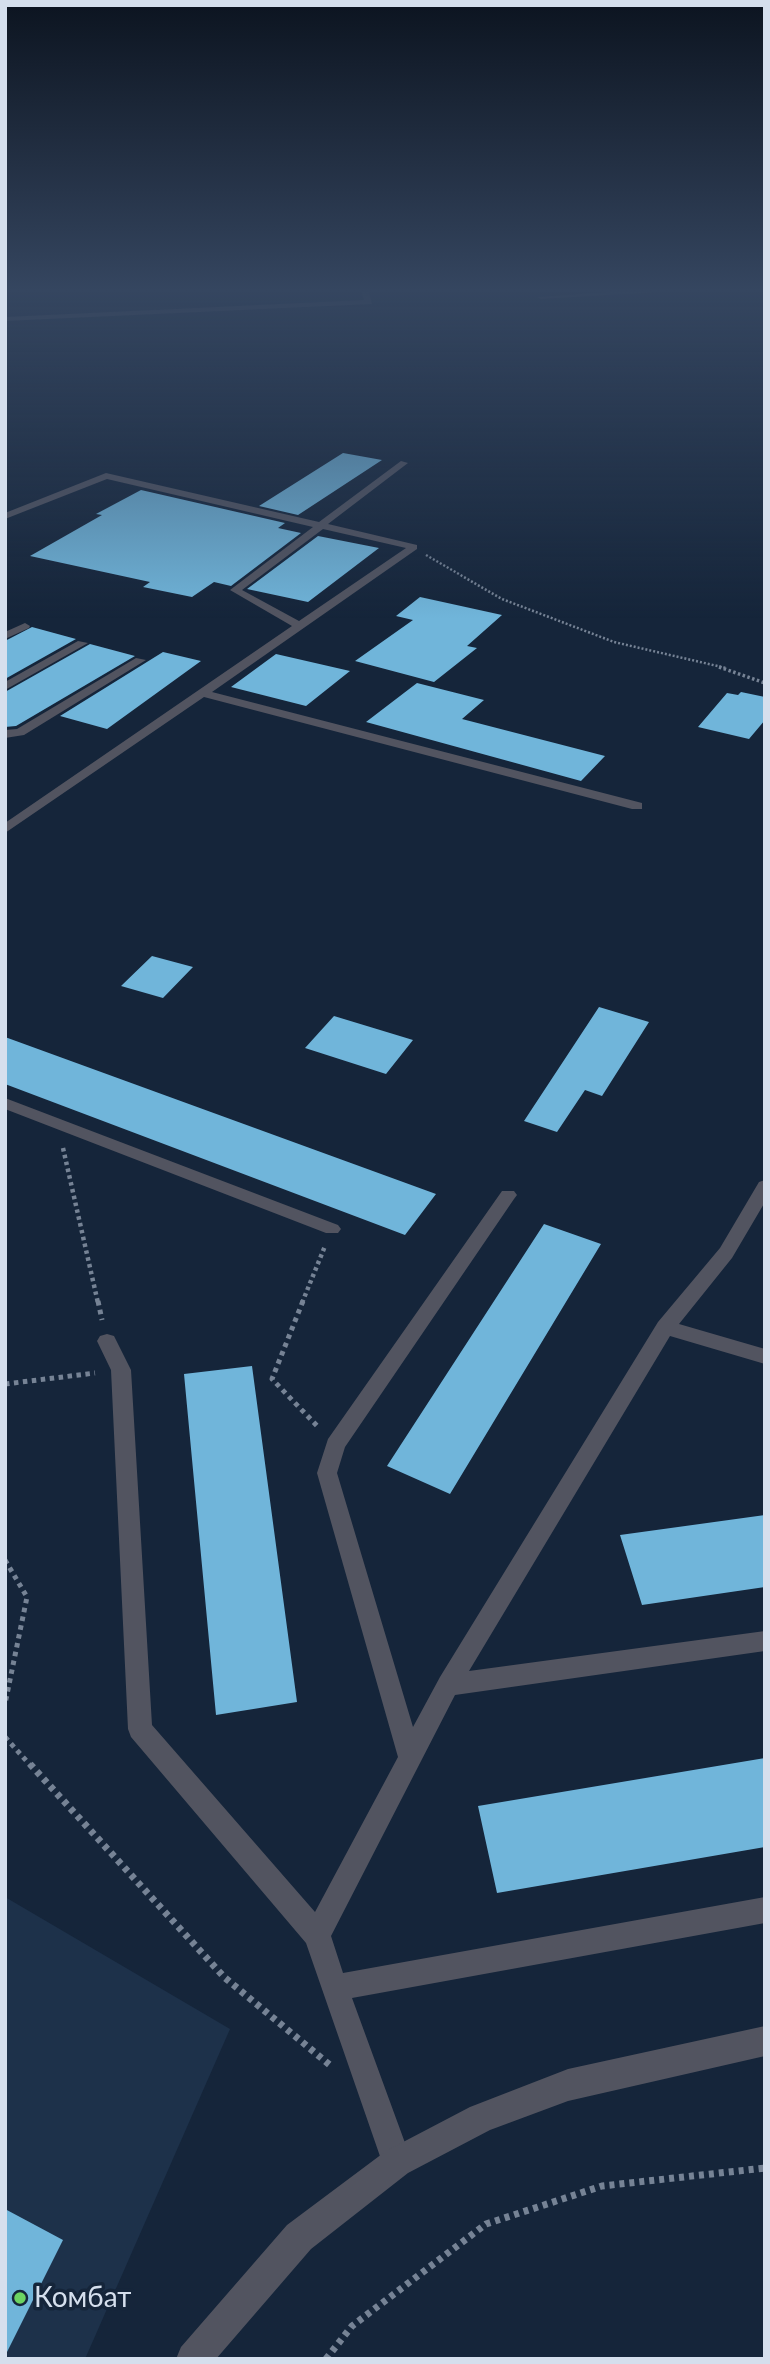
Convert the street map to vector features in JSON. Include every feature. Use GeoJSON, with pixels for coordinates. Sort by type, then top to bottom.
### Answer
{"type":"FeatureCollection","features":[{"type":"Feature","properties":{"kind":"street"},"geometry":{"type":"LineString","coordinates":[[193,2359],[299,2237],[397,2162],[481,2118],[568,2085],[765,2041]]}},
{"type":"Feature","properties":{"kind":"lane"},"geometry":{"type":"LineString","coordinates":[[299,626],[235,590],[404,463]]}},
{"type":"Feature","properties":{"kind":"lane"},"geometry":{"type":"LineString","coordinates":[[5,516],[106,476],[414,547]]}},
{"type":"Feature","properties":{"kind":"lane"},"geometry":{"type":"LineString","coordinates":[[5,829],[414,547]]}},
{"type":"Feature","properties":{"kind":"lane"},"geometry":{"type":"LineString","coordinates":[[5,636],[25,626]]}},
{"type":"Feature","properties":{"kind":"lane"},"geometry":{"type":"LineString","coordinates":[[5,687],[82,643]]}},
{"type":"Feature","properties":{"kind":"lane"},"geometry":{"type":"LineString","coordinates":[[5,734],[20,732],[140,660]]}},
{"type":"Feature","properties":{"kind":"lane"},"geometry":{"type":"LineString","coordinates":[[203,693],[637,806]]}},
{"type":"Feature","properties":{"kind":"lane"},"geometry":{"type":"LineString","coordinates":[[5,1103],[332,1229]]}},
{"type":"Feature","properties":{"kind":"lane"},"geometry":{"type":"LineString","coordinates":[[317,1935],[448,1685],[665,1326],[726,1253],[765,1186]]}},
{"type":"Feature","properties":{"kind":"lane"},"geometry":{"type":"LineString","coordinates":[[409,1755],[327,1473],[335,1446],[508,1195]]}},
{"type":"Feature","properties":{"kind":"lane"},"geometry":{"type":"LineString","coordinates":[[665,1326],[765,1357]]}},
{"type":"Feature","properties":{"kind":"lane"},"geometry":{"type":"LineString","coordinates":[[107,1341],[121,1370],[140,1729],[317,1935],[397,2162]]}},
{"type":"Feature","properties":{"kind":"lane"},"geometry":{"type":"LineString","coordinates":[[448,1685],[765,1641]]}},
{"type":"Feature","properties":{"kind":"lane"},"geometry":{"type":"LineString","coordinates":[[335,1988],[765,1910]]}},
{"type":"Feature","properties":{"kind":"path"},"geometry":{"type":"LineString","coordinates":[[414,547],[502,599],[614,642],[733,670],[765,683]]}},
{"type":"Feature","properties":{"kind":"path"},"geometry":{"type":"LineString","coordinates":[[58,1124],[107,1341]]}},
{"type":"Feature","properties":{"kind":"path"},"geometry":{"type":"LineString","coordinates":[[332,1229],[272,1379],[335,1446]]}},
{"type":"Feature","properties":{"kind":"path"},"geometry":{"type":"LineString","coordinates":[[5,1384],[121,1370]]}},
{"type":"Feature","properties":{"kind":"path"},"geometry":{"type":"LineString","coordinates":[[5,1560],[27,1597],[5,1704]]}},
{"type":"Feature","properties":{"kind":"path"},"geometry":{"type":"LineString","coordinates":[[5,1737],[224,1977],[373,2100]]}},
{"type":"Feature","properties":{"kind":"path"},"geometry":{"type":"LineString","coordinates":[[326,2359],[352,2326],[486,2224],[602,2186],[765,2168]]}},
{"type":"Feature","properties":{"kind":"shaded area"},"geometry":{"type":"Polygon","coordinates":[[[5,1897],[230,2029],[85,2359],[5,2359],[5,1897]]]}},
{"type":"Feature","properties":{"kind":"building"},"geometry":{"type":"Polygon","coordinates":[[[343,453],[382,460],[298,515],[259,506],[343,453]]]}},
{"type":"Feature","properties":{"kind":"building"},"geometry":{"type":"Polygon","coordinates":[[[141,490],[285,523],[278,528],[301,533],[231,586],[214,582],[192,597],[143,587],[150,582],[30,556],[102,515],[96,514],[141,490]]]}},
{"type":"Feature","properties":{"kind":"building"},"geometry":{"type":"Polygon","coordinates":[[[318,536],[379,548],[308,602],[247,589],[318,536]]]}},
{"type":"Feature","properties":{"kind":"building"},"geometry":{"type":"Polygon","coordinates":[[[420,597],[502,615],[467,646],[477,648],[434,682],[355,661],[413,620],[396,616],[420,597]]]}},
{"type":"Feature","properties":{"kind":"building"},"geometry":{"type":"Polygon","coordinates":[[[32,627],[76,639],[5,679],[5,641],[32,627]]]}},
{"type":"Feature","properties":{"kind":"building"},"geometry":{"type":"Polygon","coordinates":[[[90,644],[135,656],[16,726],[5,727],[5,692],[90,644]]]}},
{"type":"Feature","properties":{"kind":"building"},"geometry":{"type":"Polygon","coordinates":[[[163,652],[201,661],[107,729],[60,716],[163,652]]]}},
{"type":"Feature","properties":{"kind":"building"},"geometry":{"type":"Polygon","coordinates":[[[276,654],[350,671],[306,706],[231,687],[276,654]]]}},
{"type":"Feature","properties":{"kind":"building"},"geometry":{"type":"Polygon","coordinates":[[[417,683],[484,700],[462,719],[605,756],[581,781],[366,722],[417,683]]]}},
{"type":"Feature","properties":{"kind":"building"},"geometry":{"type":"Polygon","coordinates":[[[741,692],[765,697],[765,720],[749,739],[698,727],[727,693],[738,695],[741,692]]]}},
{"type":"Feature","properties":{"kind":"building"},"geometry":{"type":"Polygon","coordinates":[[[152,956],[193,967],[163,998],[121,986],[152,956]]]}},
{"type":"Feature","properties":{"kind":"building"},"geometry":{"type":"Polygon","coordinates":[[[599,1007],[649,1022],[602,1096],[585,1090],[557,1132],[524,1121],[599,1007]]]}},
{"type":"Feature","properties":{"kind":"building"},"geometry":{"type":"Polygon","coordinates":[[[334,1016],[413,1040],[386,1074],[305,1048],[334,1016]]]}},
{"type":"Feature","properties":{"kind":"building"},"geometry":{"type":"Polygon","coordinates":[[[5,1037],[436,1194],[405,1235],[5,1084],[5,1037]]]}},
{"type":"Feature","properties":{"kind":"building"},"geometry":{"type":"Polygon","coordinates":[[[544,1224],[601,1244],[450,1494],[387,1466],[544,1224]]]}},
{"type":"Feature","properties":{"kind":"building"},"geometry":{"type":"Polygon","coordinates":[[[252,1366],[297,1702],[216,1715],[184,1374],[252,1366]]]}},
{"type":"Feature","properties":{"kind":"building"},"geometry":{"type":"Polygon","coordinates":[[[765,1515],[765,1587],[642,1605],[620,1535],[765,1515]]]}},
{"type":"Feature","properties":{"kind":"building"},"geometry":{"type":"Polygon","coordinates":[[[765,1758],[765,1847],[497,1893],[478,1806],[765,1758]]]}},
{"type":"Feature","properties":{"kind":"building","name":"Комбат"},"geometry":{"type":"Polygon","coordinates":[[[5,2209],[63,2240],[5,2356],[5,2209]]]}},
{"type":"Feature","properties":{"kind":"place","name":"Комбат"},"geometry":{"type":"Point","coordinates":[20,2298]}}]}
